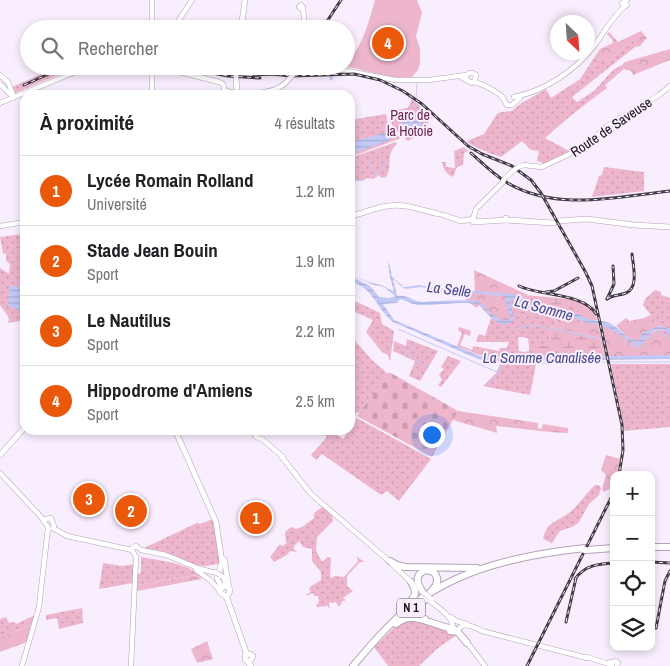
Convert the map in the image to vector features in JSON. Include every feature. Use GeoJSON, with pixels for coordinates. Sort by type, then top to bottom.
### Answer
{"type":"FeatureCollection","features":[{"type":"Feature","properties":{"kind":"highway"},"geometry":{"type":"LineString","coordinates":[[655,546],[670,546]]}},
{"type":"Feature","properties":{"kind":"highway","name":"N 1"},"geometry":{"type":"LineString","coordinates":[[355,666],[381,634],[406,610],[425,596],[454,580],[488,566],[531,555],[610,547]]}},
{"type":"Feature","properties":{"kind":"highway","name":"N 1"},"geometry":{"type":"LineString","coordinates":[[355,666],[397,620],[434,592],[461,578],[518,560],[585,549]]}},
{"type":"Feature","properties":{"kind":"highway"},"geometry":{"type":"LineString","coordinates":[[390,560],[397,565],[405,567],[465,568],[488,566]]}},
{"type":"Feature","properties":{"kind":"highway"},"geometry":{"type":"LineString","coordinates":[[457,626],[446,628],[423,618],[419,615],[418,608],[425,600],[461,578]]}},
{"type":"Feature","properties":{"kind":"highway"},"geometry":{"type":"LineString","coordinates":[[381,634],[414,597],[416,591],[411,582]]}},
{"type":"Feature","properties":{"kind":"highway"},"geometry":{"type":"LineString","coordinates":[[370,649],[395,624],[405,618],[415,618],[446,630],[458,632],[467,643]]}},
{"type":"Feature","properties":{"kind":"highway"},"geometry":{"type":"LineString","coordinates":[[440,627],[457,626]]}},
{"type":"Feature","properties":{"kind":"main road"},"geometry":{"type":"LineString","coordinates":[[152,0],[152,20]]}},
{"type":"Feature","properties":{"kind":"main road"},"geometry":{"type":"LineString","coordinates":[[179,20],[192,0]]}},
{"type":"Feature","properties":{"kind":"main road"},"geometry":{"type":"LineString","coordinates":[[242,20],[245,0]]}},
{"type":"Feature","properties":{"kind":"main road"},"geometry":{"type":"LineString","coordinates":[[355,73],[390,79],[414,80],[466,77],[473,72],[475,80],[505,98],[505,103],[509,106],[514,104],[515,99],[554,80],[575,67],[594,46],[625,4]]}},
{"type":"Feature","properties":{"kind":"main road"},"geometry":{"type":"LineString","coordinates":[[300,6],[303,20]]}},
{"type":"Feature","properties":{"kind":"main road"},"geometry":{"type":"LineString","coordinates":[[30,90],[67,75]]}},
{"type":"Feature","properties":{"kind":"main road"},"geometry":{"type":"LineString","coordinates":[[153,75],[153,90]]}},
{"type":"Feature","properties":{"kind":"main road"},"geometry":{"type":"LineString","coordinates":[[192,75],[223,86],[224,90]]}},
{"type":"Feature","properties":{"kind":"main road"},"geometry":{"type":"LineString","coordinates":[[236,75],[237,90]]}},
{"type":"Feature","properties":{"kind":"main road"},"geometry":{"type":"LineString","coordinates":[[271,90],[284,86],[293,75]]}},
{"type":"Feature","properties":{"kind":"main road"},"geometry":{"type":"LineString","coordinates":[[0,76],[8,81],[8,89]]}},
{"type":"Feature","properties":{"kind":"main road"},"geometry":{"type":"LineString","coordinates":[[466,77],[469,82],[475,80]]}},
{"type":"Feature","properties":{"kind":"main road"},"geometry":{"type":"LineString","coordinates":[[0,84],[8,89],[13,97]]}},
{"type":"Feature","properties":{"kind":"main road","name":"Route de Saveuse"},"geometry":{"type":"LineString","coordinates":[[473,220],[477,208],[516,169],[524,165],[544,167],[578,150],[607,126],[659,95],[670,86]]}},
{"type":"Feature","properties":{"kind":"main road"},"geometry":{"type":"LineString","coordinates":[[0,102],[20,94]]}},
{"type":"Feature","properties":{"kind":"main road"},"geometry":{"type":"LineString","coordinates":[[505,98],[511,95],[515,99]]}},
{"type":"Feature","properties":{"kind":"main road"},"geometry":{"type":"LineString","coordinates":[[355,216],[391,206],[441,215],[461,221],[506,219],[557,222],[589,220],[670,228]]}},
{"type":"Feature","properties":{"kind":"main road"},"geometry":{"type":"LineString","coordinates":[[2,225],[20,223]]}},
{"type":"Feature","properties":{"kind":"main road"},"geometry":{"type":"LineString","coordinates":[[0,455],[20,433]]}},
{"type":"Feature","properties":{"kind":"main road"},"geometry":{"type":"LineString","coordinates":[[178,435],[216,522],[222,562],[217,578],[224,588]]}},
{"type":"Feature","properties":{"kind":"main road"},"geometry":{"type":"LineString","coordinates":[[178,435],[217,520],[224,588]]}},
{"type":"Feature","properties":{"kind":"main road"},"geometry":{"type":"LineString","coordinates":[[258,435],[290,465],[306,488],[319,502],[384,556],[457,626],[473,651]]}},
{"type":"Feature","properties":{"kind":"main road"},"geometry":{"type":"LineString","coordinates":[[0,473],[44,519],[51,529],[163,556],[187,565],[230,591],[227,598],[248,654],[252,656],[250,663]]}},
{"type":"Feature","properties":{"kind":"main road"},"geometry":{"type":"LineString","coordinates":[[338,518],[390,560],[425,596]]}},
{"type":"Feature","properties":{"kind":"main road"},"geometry":{"type":"LineString","coordinates":[[22,666],[39,597],[47,540],[51,529]]}},
{"type":"Feature","properties":{"kind":"main road"},"geometry":{"type":"LineString","coordinates":[[44,558],[47,540]]}},
{"type":"Feature","properties":{"kind":"main road"},"geometry":{"type":"LineString","coordinates":[[136,551],[166,554],[200,569],[219,574],[224,578],[224,588],[221,594],[227,596]]}},
{"type":"Feature","properties":{"kind":"main road"},"geometry":{"type":"LineString","coordinates":[[131,666],[134,633],[136,551]]}},
{"type":"Feature","properties":{"kind":"main road"},"geometry":{"type":"LineString","coordinates":[[457,626],[467,625],[614,664]]}},
{"type":"Feature","properties":{"kind":"main road"},"geometry":{"type":"LineString","coordinates":[[457,626],[467,643],[485,666]]}},
{"type":"Feature","properties":{"kind":"green space"},"geometry":{"type":"Polygon","coordinates":[[[375,0],[417,0],[422,13],[416,36],[420,49],[420,63],[418,70],[411,78],[391,77],[355,68],[355,52],[368,24],[375,0]]]}},
{"type":"Feature","properties":{"kind":"green space"},"geometry":{"type":"Polygon","coordinates":[[[641,31],[647,38],[640,46],[635,47],[633,40],[607,61],[602,57],[594,65],[588,67],[593,60],[595,60],[600,49],[613,43],[607,34],[609,32],[618,42],[641,31]]]}},
{"type":"Feature","properties":{"kind":"green space"},"geometry":{"type":"Polygon","coordinates":[[[633,40],[635,47],[572,97],[577,102],[594,91],[613,70],[622,65],[624,69],[605,85],[607,88],[545,138],[571,152],[547,164],[537,161],[539,151],[531,150],[522,141],[501,157],[488,153],[467,141],[484,134],[497,114],[512,111],[520,104],[546,89],[551,98],[580,79],[588,67],[594,65],[602,57],[607,61],[633,40]]]}},
{"type":"Feature","properties":{"kind":"green space"},"geometry":{"type":"Polygon","coordinates":[[[670,49],[670,60],[633,75],[631,71],[624,69],[622,65],[625,62],[670,49]]]}},
{"type":"Feature","properties":{"kind":"green space"},"geometry":{"type":"Polygon","coordinates":[[[41,75],[23,84],[24,86],[48,75],[58,75],[13,94],[12,87],[41,75]]]}},
{"type":"Feature","properties":{"kind":"green space","name":"Parc de la Hotoie"},"geometry":{"type":"Polygon","coordinates":[[[412,99],[433,118],[429,120],[422,134],[408,141],[394,129],[389,117],[396,114],[396,110],[408,108],[412,99]]]}},
{"type":"Feature","properties":{"kind":"green space","name":"Parc de la Hotoie"},"geometry":{"type":"Polygon","coordinates":[[[386,114],[389,130],[401,138],[355,155],[355,119],[386,114]]]}},
{"type":"Feature","properties":{"kind":"green space"},"geometry":{"type":"Polygon","coordinates":[[[396,142],[397,144],[391,152],[386,177],[382,178],[378,175],[374,179],[367,178],[355,181],[355,156],[396,142]]]}},
{"type":"Feature","properties":{"kind":"green space"},"geometry":{"type":"Polygon","coordinates":[[[464,147],[468,151],[464,153],[463,165],[457,167],[453,177],[445,171],[442,162],[446,162],[446,167],[455,168],[454,151],[464,147]]]}},
{"type":"Feature","properties":{"kind":"green space"},"geometry":{"type":"Polygon","coordinates":[[[604,167],[644,172],[644,191],[592,197],[604,167]]]}},
{"type":"Feature","properties":{"kind":"green space"},"geometry":{"type":"Polygon","coordinates":[[[20,235],[20,321],[8,323],[9,318],[0,305],[0,268],[9,274],[10,264],[6,261],[6,254],[3,253],[0,237],[20,235]]]}},
{"type":"Feature","properties":{"kind":"green space"},"geometry":{"type":"Polygon","coordinates":[[[474,270],[528,295],[524,295],[523,298],[507,297],[512,319],[508,322],[491,318],[479,305],[477,308],[466,301],[466,291],[475,291],[474,270]]]}},
{"type":"Feature","properties":{"kind":"green space"},"geometry":{"type":"Polygon","coordinates":[[[655,290],[661,292],[661,295],[670,298],[670,329],[659,326],[643,305],[645,299],[655,290]]]}},
{"type":"Feature","properties":{"kind":"green space"},"geometry":{"type":"Polygon","coordinates":[[[524,295],[569,299],[568,311],[541,309],[523,298],[524,295]]]}},
{"type":"Feature","properties":{"kind":"green space"},"geometry":{"type":"Polygon","coordinates":[[[513,298],[557,312],[555,325],[551,327],[549,341],[546,346],[529,346],[528,338],[518,337],[519,357],[485,357],[457,346],[462,333],[458,330],[459,327],[471,331],[470,336],[465,334],[460,345],[472,350],[473,346],[499,351],[500,348],[507,348],[509,342],[476,342],[479,334],[485,336],[491,318],[502,323],[508,301],[513,298]]]}},
{"type":"Feature","properties":{"kind":"green space"},"geometry":{"type":"Polygon","coordinates":[[[569,299],[594,307],[597,320],[579,317],[568,311],[569,299]]]}},
{"type":"Feature","properties":{"kind":"green space"},"geometry":{"type":"Polygon","coordinates":[[[355,301],[380,313],[382,324],[394,331],[390,362],[388,355],[382,352],[366,332],[373,320],[355,312],[355,301]]]}},
{"type":"Feature","properties":{"kind":"green space"},"geometry":{"type":"Polygon","coordinates":[[[557,312],[598,324],[606,357],[604,356],[600,338],[551,327],[555,325],[557,312]]]}},
{"type":"Feature","properties":{"kind":"green space"},"geometry":{"type":"Polygon","coordinates":[[[651,315],[659,326],[644,334],[640,341],[631,340],[616,326],[626,318],[629,321],[651,315]]]}},
{"type":"Feature","properties":{"kind":"green space"},"geometry":{"type":"Polygon","coordinates":[[[600,324],[607,325],[638,346],[648,335],[657,330],[661,329],[670,333],[670,356],[608,357],[600,324]]]}},
{"type":"Feature","properties":{"kind":"green space"},"geometry":{"type":"Polygon","coordinates":[[[551,327],[600,338],[604,356],[519,357],[519,351],[529,351],[529,346],[546,346],[549,341],[551,327]]]}},
{"type":"Feature","properties":{"kind":"green space"},"geometry":{"type":"Polygon","coordinates":[[[407,339],[438,351],[420,381],[409,376],[415,361],[393,351],[394,341],[406,346],[407,339]]]}},
{"type":"Feature","properties":{"kind":"green space"},"geometry":{"type":"Polygon","coordinates":[[[355,341],[372,360],[388,374],[359,413],[357,412],[355,415],[355,341]]]}},
{"type":"Feature","properties":{"kind":"green space"},"geometry":{"type":"Polygon","coordinates":[[[448,356],[461,361],[441,387],[438,385],[442,380],[439,375],[444,369],[441,367],[448,356]]]}},
{"type":"Feature","properties":{"kind":"green space"},"geometry":{"type":"Polygon","coordinates":[[[501,364],[536,364],[530,395],[483,386],[497,372],[501,364]]]}},
{"type":"Feature","properties":{"kind":"green space"},"geometry":{"type":"Polygon","coordinates":[[[611,364],[670,364],[670,427],[624,431],[611,364]]]}},
{"type":"Feature","properties":{"kind":"green space"},"geometry":{"type":"Polygon","coordinates":[[[389,372],[458,411],[432,457],[357,416],[389,372]]]}},
{"type":"Feature","properties":{"kind":"green space"},"geometry":{"type":"Polygon","coordinates":[[[458,411],[538,423],[538,428],[541,429],[543,424],[568,428],[568,433],[496,426],[497,433],[453,420],[458,411]]]}},
{"type":"Feature","properties":{"kind":"green space"},"geometry":{"type":"Polygon","coordinates":[[[357,418],[431,459],[399,501],[387,491],[381,495],[322,454],[316,460],[311,455],[327,437],[325,435],[338,435],[343,439],[346,435],[355,435],[355,421],[357,418]]]}},
{"type":"Feature","properties":{"kind":"green space"},"geometry":{"type":"Polygon","coordinates":[[[606,455],[620,459],[618,471],[610,471],[610,489],[604,492],[602,489],[606,475],[601,470],[606,455]]]}},
{"type":"Feature","properties":{"kind":"green space"},"geometry":{"type":"Polygon","coordinates":[[[595,485],[599,485],[601,488],[599,495],[589,504],[579,522],[560,531],[552,543],[543,539],[547,528],[573,509],[595,485]]]}},
{"type":"Feature","properties":{"kind":"green space"},"geometry":{"type":"Polygon","coordinates":[[[322,507],[332,514],[333,521],[317,537],[316,550],[322,562],[328,557],[331,558],[330,577],[344,577],[358,561],[357,557],[365,562],[360,562],[347,576],[347,586],[353,591],[343,598],[345,601],[342,601],[341,605],[338,606],[336,602],[329,603],[330,610],[328,606],[317,607],[316,605],[319,602],[318,596],[314,596],[313,593],[306,596],[311,592],[310,587],[321,580],[321,572],[312,561],[312,549],[303,547],[299,541],[294,546],[297,552],[290,551],[287,555],[274,562],[270,557],[280,544],[282,546],[286,544],[285,532],[291,527],[296,529],[302,527],[314,518],[314,513],[322,507]]]}},
{"type":"Feature","properties":{"kind":"green space"},"geometry":{"type":"Polygon","coordinates":[[[213,519],[220,563],[203,566],[196,565],[172,555],[144,548],[197,523],[200,524],[213,519]]]}},
{"type":"Feature","properties":{"kind":"green space"},"geometry":{"type":"Polygon","coordinates":[[[141,557],[181,565],[203,578],[196,575],[137,585],[137,574],[141,573],[141,557]]]}},
{"type":"Feature","properties":{"kind":"green space"},"geometry":{"type":"Polygon","coordinates":[[[103,563],[122,566],[134,564],[133,583],[99,589],[103,563]]]}},
{"type":"Feature","properties":{"kind":"green space"},"geometry":{"type":"Polygon","coordinates":[[[197,575],[202,579],[137,591],[137,585],[197,575]]]}},
{"type":"Feature","properties":{"kind":"green space"},"geometry":{"type":"Polygon","coordinates":[[[82,608],[83,623],[59,629],[57,618],[46,620],[46,615],[82,608]]]}},
{"type":"Feature","properties":{"kind":"green space"},"geometry":{"type":"Polygon","coordinates":[[[35,615],[31,625],[0,637],[0,619],[6,617],[9,623],[15,622],[16,624],[35,615]]]}},
{"type":"Feature","properties":{"kind":"green space"},"geometry":{"type":"Polygon","coordinates":[[[409,620],[428,624],[457,635],[438,648],[419,666],[388,666],[374,647],[398,624],[409,620]]]}},
{"type":"Feature","properties":{"kind":"green space"},"geometry":{"type":"Polygon","coordinates":[[[31,625],[27,642],[0,652],[0,637],[31,625]]]}},
{"type":"Feature","properties":{"kind":"green space"},"geometry":{"type":"Polygon","coordinates":[[[207,641],[213,659],[197,663],[191,649],[207,641]]]}},
{"type":"Feature","properties":{"kind":"water"},"geometry":{"type":"Polygon","coordinates":[[[411,112],[418,115],[421,122],[418,129],[411,132],[404,129],[401,122],[404,115],[411,112]]]}},
{"type":"Feature","properties":{"kind":"water"},"geometry":{"type":"Polygon","coordinates":[[[388,132],[390,135],[390,140],[355,152],[355,141],[388,132]]]}},
{"type":"Feature","properties":{"kind":"water"},"geometry":{"type":"Polygon","coordinates":[[[389,261],[392,277],[404,287],[419,285],[435,288],[434,290],[421,287],[405,289],[393,279],[397,296],[404,296],[422,302],[474,300],[485,306],[496,317],[506,321],[511,318],[505,301],[506,296],[436,290],[436,288],[512,294],[545,309],[559,308],[581,315],[584,318],[598,321],[598,324],[587,323],[562,313],[542,313],[513,299],[510,302],[514,319],[511,323],[505,324],[496,322],[483,308],[474,304],[419,305],[400,299],[397,303],[383,304],[394,320],[480,356],[494,358],[670,355],[670,359],[493,361],[478,359],[393,322],[370,294],[355,283],[355,278],[370,286],[379,297],[395,297],[384,287],[371,284],[355,276],[384,286],[394,292],[389,261]]]}},
{"type":"Feature","properties":{"kind":"water"},"geometry":{"type":"Polygon","coordinates":[[[10,285],[20,287],[20,310],[8,306],[10,285]]]}},
{"type":"Feature","properties":{"kind":"water"},"geometry":{"type":"Polygon","coordinates":[[[599,321],[610,323],[632,339],[638,341],[643,333],[658,326],[670,329],[670,336],[664,330],[653,331],[641,345],[636,346],[614,330],[599,324],[599,321]]]}},
{"type":"Feature","properties":{"kind":"waterway","name":"La Selle"},"geometry":{"type":"LineString","coordinates":[[417,84],[416,98],[413,102],[427,113],[429,118],[426,129],[421,134]]}},
{"type":"Feature","properties":{"kind":"waterway"},"geometry":{"type":"LineString","coordinates":[[370,159],[369,169],[377,177]]}},
{"type":"Feature","properties":{"kind":"waterway"},"geometry":{"type":"LineString","coordinates":[[376,174],[385,161]]}},
{"type":"Feature","properties":{"kind":"waterway"},"geometry":{"type":"LineString","coordinates":[[355,181],[364,180]]}},
{"type":"Feature","properties":{"kind":"waterway"},"geometry":{"type":"LineString","coordinates":[[515,329],[533,325],[601,339]]}},
{"type":"Feature","properties":{"kind":"waterway","name":"La Somme"},"geometry":{"type":"LineString","coordinates":[[604,340],[603,327],[613,330],[629,345],[637,347],[641,347],[647,339],[659,332],[670,338]]}},
{"type":"Feature","properties":{"kind":"waterway","name":"La Somme Canalisée"},"geometry":{"type":"LineString","coordinates":[[398,329],[497,372],[500,364],[605,362]]}},
{"type":"Feature","properties":{"kind":"waterway"},"geometry":{"type":"LineString","coordinates":[[411,350],[414,343]]}},
{"type":"Feature","properties":{"kind":"waterway"},"geometry":{"type":"LineString","coordinates":[[405,356],[406,348]]}},
{"type":"Feature","properties":{"kind":"waterway"},"geometry":{"type":"LineString","coordinates":[[409,357],[411,351]]}},
{"type":"Feature","properties":{"kind":"waterway"},"geometry":{"type":"LineString","coordinates":[[416,361],[421,364]]}},
{"type":"Feature","properties":{"kind":"waterway"},"geometry":{"type":"LineString","coordinates":[[611,362],[670,362]]}},
{"type":"Feature","properties":{"kind":"waterway"},"geometry":{"type":"LineString","coordinates":[[422,364],[428,367]]}},
{"type":"Feature","properties":{"kind":"waterway","name":"La Somme Canalisée"},"geometry":{"type":"LineString","coordinates":[[486,385],[498,374],[502,365]]}},
{"type":"Feature","properties":{"kind":"railway"},"geometry":{"type":"LineString","coordinates":[[328,20],[341,0]]}},
{"type":"Feature","properties":{"kind":"railway"},"geometry":{"type":"LineString","coordinates":[[355,74],[380,80],[403,91],[422,104],[468,146],[512,166],[531,180],[541,193],[592,286],[622,425],[623,450],[620,471]]}},
{"type":"Feature","properties":{"kind":"railway"},"geometry":{"type":"LineString","coordinates":[[24,85],[46,75]]}},
{"type":"Feature","properties":{"kind":"railway"},"geometry":{"type":"LineString","coordinates":[[223,75],[260,78]]}},
{"type":"Feature","properties":{"kind":"railway"},"geometry":{"type":"LineString","coordinates":[[282,75],[322,75]]}},
{"type":"Feature","properties":{"kind":"railway"},"geometry":{"type":"LineString","coordinates":[[471,153],[506,182],[525,191],[545,197],[566,200],[608,199],[670,191]]}},
{"type":"Feature","properties":{"kind":"railway"},"geometry":{"type":"LineString","coordinates":[[607,299],[626,293],[633,286],[632,254]]}},
{"type":"Feature","properties":{"kind":"railway"},"geometry":{"type":"LineString","coordinates":[[607,299],[614,284],[613,266]]}},
{"type":"Feature","properties":{"kind":"railway"},"geometry":{"type":"LineString","coordinates":[[546,292],[554,291],[578,278]]}},
{"type":"Feature","properties":{"kind":"railway"},"geometry":{"type":"LineString","coordinates":[[519,286],[582,302],[596,314]]}},
{"type":"Feature","properties":{"kind":"railway"},"geometry":{"type":"LineString","coordinates":[[527,666],[610,500]]}},
{"type":"Feature","properties":{"kind":"railway"},"geometry":{"type":"LineString","coordinates":[[655,562],[670,563]]}},
{"type":"Feature","properties":{"kind":"railway"},"geometry":{"type":"LineString","coordinates":[[575,579],[588,568],[610,563]]}},
{"type":"Feature","properties":{"kind":"railway"},"geometry":{"type":"LineString","coordinates":[[656,628],[665,581],[670,571]]}},
{"type":"Feature","properties":{"kind":"railway"},"geometry":{"type":"LineString","coordinates":[[566,622],[576,578]]}},
{"type":"Feature","properties":{"kind":"place","name":"Hippodrome d'Amiens"},"geometry":{"type":"Point","coordinates":[388,43]}},
{"type":"Feature","properties":{"kind":"place","name":"Le Nautilus"},"geometry":{"type":"Point","coordinates":[89,499]}},
{"type":"Feature","properties":{"kind":"place","name":"Stade Jean Bouin"},"geometry":{"type":"Point","coordinates":[131,511]}},
{"type":"Feature","properties":{"kind":"place","name":"Lycée Romain Rolland"},"geometry":{"type":"Point","coordinates":[256,518]}}]}
